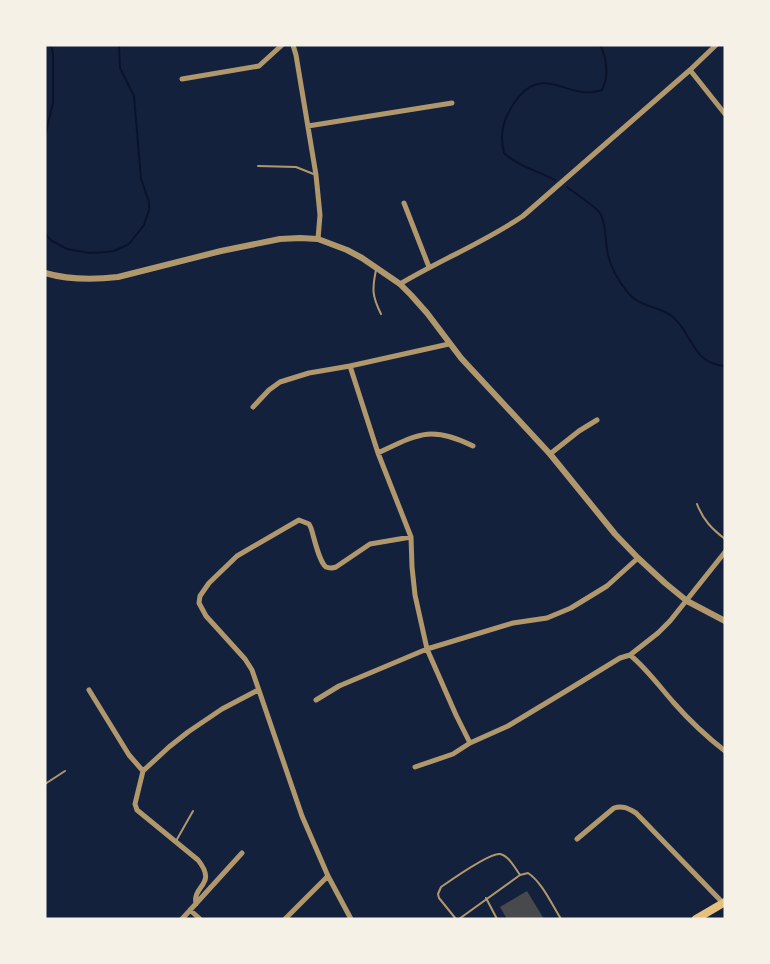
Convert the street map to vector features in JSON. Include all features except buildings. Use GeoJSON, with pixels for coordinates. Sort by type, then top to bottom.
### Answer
{"type":"FeatureCollection","features":[{"type":"Feature","properties":{"kind":"highway"},"geometry":{"type":"LineString","coordinates":[[696,919],[724,902]]}},
{"type":"Feature","properties":{"kind":"street"},"geometry":{"type":"LineString","coordinates":[[182,79],[260,66],[282,45]]}},
{"type":"Feature","properties":{"kind":"street"},"geometry":{"type":"LineString","coordinates":[[293,45],[297,55],[316,175],[320,215],[318,239]]}},
{"type":"Feature","properties":{"kind":"street"},"geometry":{"type":"LineString","coordinates":[[400,284],[507,227],[523,216],[716,45]]}},
{"type":"Feature","properties":{"kind":"street"},"geometry":{"type":"LineString","coordinates":[[690,70],[725,114]]}},
{"type":"Feature","properties":{"kind":"street"},"geometry":{"type":"LineString","coordinates":[[308,126],[452,103]]}},
{"type":"Feature","properties":{"kind":"street"},"geometry":{"type":"LineString","coordinates":[[404,203],[429,267]]}},
{"type":"Feature","properties":{"kind":"street"},"geometry":{"type":"LineString","coordinates":[[45,273],[68,278],[110,278],[260,242],[300,238],[318,239],[347,250],[400,284],[487,388],[550,454],[615,534],[638,558],[687,601],[725,621]]}},
{"type":"Feature","properties":{"kind":"street"},"geometry":{"type":"LineString","coordinates":[[253,407],[280,382],[449,344]]}},
{"type":"Feature","properties":{"kind":"street"},"geometry":{"type":"LineString","coordinates":[[350,366],[378,453],[411,537],[415,595],[427,649],[470,743]]}},
{"type":"Feature","properties":{"kind":"street"},"geometry":{"type":"LineString","coordinates":[[550,454],[597,420]]}},
{"type":"Feature","properties":{"kind":"street"},"geometry":{"type":"LineString","coordinates":[[378,453],[423,434],[440,434],[473,446]]}},
{"type":"Feature","properties":{"kind":"street"},"geometry":{"type":"LineString","coordinates":[[351,919],[328,876],[302,816],[252,670],[245,659],[206,616],[202,610],[200,596],[209,583],[237,556],[298,520],[309,524],[321,561],[331,568],[370,544],[411,537]]}},
{"type":"Feature","properties":{"kind":"street"},"geometry":{"type":"LineString","coordinates":[[416,767],[453,754],[470,743],[508,726],[620,658],[630,655],[658,633],[687,601],[725,552]]}},
{"type":"Feature","properties":{"kind":"street"},"geometry":{"type":"LineString","coordinates":[[316,700],[339,686],[427,649],[513,623],[547,618],[571,608],[607,586],[638,558]]}},
{"type":"Feature","properties":{"kind":"street"},"geometry":{"type":"LineString","coordinates":[[630,655],[645,668],[675,705],[725,751]]}},
{"type":"Feature","properties":{"kind":"street"},"geometry":{"type":"LineString","coordinates":[[89,690],[129,755],[143,771]]}},
{"type":"Feature","properties":{"kind":"street"},"geometry":{"type":"LineString","coordinates":[[196,904],[196,896],[206,876],[205,868],[135,807],[143,771],[188,732],[258,690]]}},
{"type":"Feature","properties":{"kind":"street"},"geometry":{"type":"LineString","coordinates":[[577,839],[614,808],[619,806],[630,809],[724,902]]}},
{"type":"Feature","properties":{"kind":"street"},"geometry":{"type":"LineString","coordinates":[[182,919],[243,853]]}},
{"type":"Feature","properties":{"kind":"street"},"geometry":{"type":"LineString","coordinates":[[285,919],[328,876]]}},
{"type":"Feature","properties":{"kind":"street"},"geometry":{"type":"LineString","coordinates":[[190,910],[200,919]]}},
{"type":"Feature","properties":{"kind":"lane"},"geometry":{"type":"LineString","coordinates":[[258,166],[296,167],[316,175]]}},
{"type":"Feature","properties":{"kind":"lane"},"geometry":{"type":"LineString","coordinates":[[376,267],[372,287],[373,298],[381,314]]}},
{"type":"Feature","properties":{"kind":"lane"},"geometry":{"type":"LineString","coordinates":[[697,504],[701,516],[708,525],[725,539]]}},
{"type":"Feature","properties":{"kind":"lane"},"geometry":{"type":"LineString","coordinates":[[45,784],[65,771]]}},
{"type":"Feature","properties":{"kind":"lane"},"geometry":{"type":"LineString","coordinates":[[176,841],[193,811]]}},
{"type":"Feature","properties":{"kind":"lane"},"geometry":{"type":"LineString","coordinates":[[520,875],[507,857],[499,854],[489,857],[441,887],[439,898],[457,919],[520,875],[528,873],[538,882],[561,919]]}},
{"type":"Feature","properties":{"kind":"lane"},"geometry":{"type":"LineString","coordinates":[[486,898],[497,919]]}},
{"type":"Feature","properties":{"kind":"waterway"},"geometry":{"type":"LineString","coordinates":[[45,136],[53,103],[51,45]]}},
{"type":"Feature","properties":{"kind":"waterway"},"geometry":{"type":"LineString","coordinates":[[45,234],[52,241],[67,249],[90,253],[106,252],[129,244],[144,225],[149,202],[141,179],[134,96],[120,68],[119,45]]}},
{"type":"Feature","properties":{"kind":"waterway"},"geometry":{"type":"LineString","coordinates":[[555,180],[522,165],[504,153],[502,135],[506,119],[522,93],[533,86],[544,83],[577,91],[602,90],[606,79],[606,67],[600,45]]}},
{"type":"Feature","properties":{"kind":"waterway"},"geometry":{"type":"LineString","coordinates":[[567,187],[600,213],[612,267],[629,294],[634,299],[672,316],[701,356],[707,361],[725,366]]}}]}
